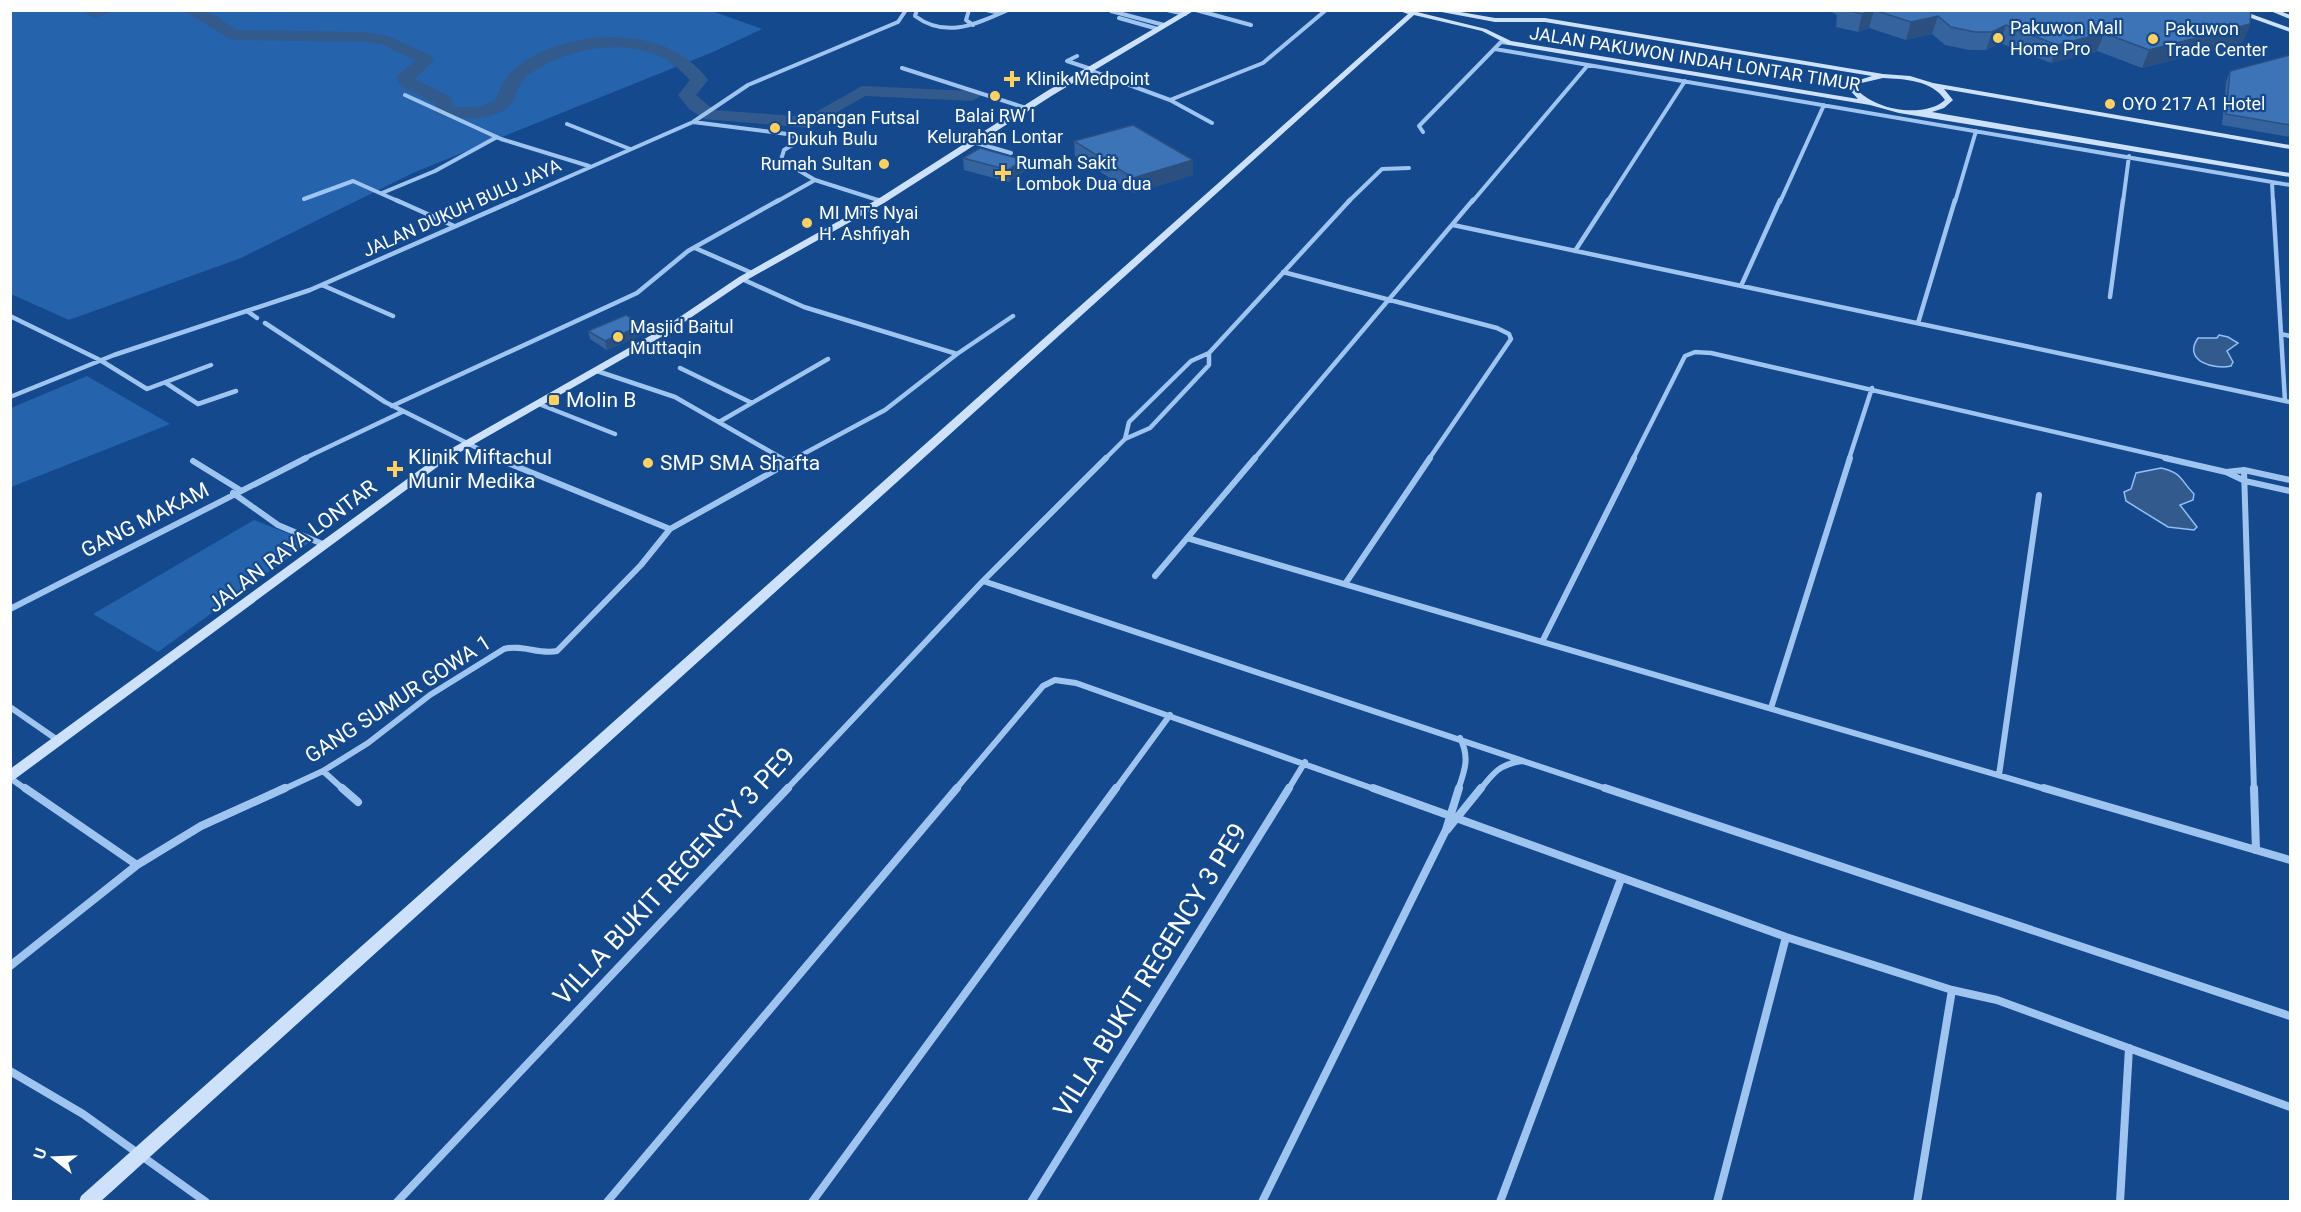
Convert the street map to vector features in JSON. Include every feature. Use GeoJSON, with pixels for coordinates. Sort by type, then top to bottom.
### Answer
{"type":"FeatureCollection","features":[{"type":"Feature","properties":{"kind":"street","name":"JALAN DUKUH BULU JAYA"},"geometry":{"type":"LineString","coordinates":[[10,397],[100,360],[322,285],[693,122],[701,114],[748,85],[898,22],[906,10]]}},
{"type":"Feature","properties":{"kind":"street"},"geometry":{"type":"LineString","coordinates":[[917,10],[917,18],[930,25],[952,31],[1008,10]]}},
{"type":"Feature","properties":{"kind":"street"},"geometry":{"type":"LineString","coordinates":[[969,10],[966,20],[973,25]]}},
{"type":"Feature","properties":{"kind":"street"},"geometry":{"type":"LineString","coordinates":[[986,10],[1000,14]]}},
{"type":"Feature","properties":{"kind":"street"},"geometry":{"type":"LineString","coordinates":[[1167,10],[1185,13]]}},
{"type":"Feature","properties":{"kind":"street"},"geometry":{"type":"LineString","coordinates":[[1196,10],[1251,25]]}},
{"type":"Feature","properties":{"kind":"street"},"geometry":{"type":"LineString","coordinates":[[1170,100],[1263,63],[1326,10]]}},
{"type":"Feature","properties":{"kind":"street","name":"JALAN PAKUWON INDAH LONTAR TIMUR"},"geometry":{"type":"LineString","coordinates":[[1400,10],[1484,30],[1509,43],[1916,112]]}},
{"type":"Feature","properties":{"kind":"street"},"geometry":{"type":"LineString","coordinates":[[2232,10],[2290,30]]}},
{"type":"Feature","properties":{"kind":"street"},"geometry":{"type":"LineString","coordinates":[[2271,10],[2290,17]]}},
{"type":"Feature","properties":{"kind":"street"},"geometry":{"type":"LineString","coordinates":[[1111,11],[1161,27]]}},
{"type":"Feature","properties":{"kind":"street","name":"JALAN PAKUWON INDAH LONTAR TIMUR"},"geometry":{"type":"LineString","coordinates":[[1436,11],[1495,20],[1545,20],[1929,84]]}},
{"type":"Feature","properties":{"kind":"street"},"geometry":{"type":"LineString","coordinates":[[87,1202],[1414,12]]}},
{"type":"Feature","properties":{"kind":"street","name":"JALAN RAYA LONTAR"},"geometry":{"type":"LineString","coordinates":[[10,777],[426,469],[665,331],[747,276],[880,201],[1026,108],[1185,13]]}},
{"type":"Feature","properties":{"kind":"street"},"geometry":{"type":"LineString","coordinates":[[1119,18],[1161,27]]}},
{"type":"Feature","properties":{"kind":"street"},"geometry":{"type":"LineString","coordinates":[[1484,30],[1495,20]]}},
{"type":"Feature","properties":{"kind":"street"},"geometry":{"type":"LineString","coordinates":[[1423,132],[1419,126],[1501,42],[1509,43]]}},
{"type":"Feature","properties":{"kind":"street"},"geometry":{"type":"LineString","coordinates":[[1495,48],[2290,185]]}},
{"type":"Feature","properties":{"kind":"street"},"geometry":{"type":"LineString","coordinates":[[1077,56],[1067,61],[1170,100],[1212,123]]}},
{"type":"Feature","properties":{"kind":"street"},"geometry":{"type":"LineString","coordinates":[[1155,576],[1588,64]]}},
{"type":"Feature","properties":{"kind":"street"},"geometry":{"type":"LineString","coordinates":[[902,68],[1026,108]]}},
{"type":"Feature","properties":{"kind":"street"},"geometry":{"type":"LineString","coordinates":[[1870,103],[1854,93],[1852,88],[1861,79],[1883,76]]}},
{"type":"Feature","properties":{"kind":"street"},"geometry":{"type":"LineString","coordinates":[[1575,251],[1685,81]]}},
{"type":"Feature","properties":{"kind":"street"},"geometry":{"type":"LineString","coordinates":[[1916,112],[1939,109],[1949,100],[1947,94],[1929,84]]}},
{"type":"Feature","properties":{"kind":"street"},"geometry":{"type":"LineString","coordinates":[[1929,84],[2290,147]]}},
{"type":"Feature","properties":{"kind":"street"},"geometry":{"type":"LineString","coordinates":[[405,95],[497,138],[590,166]]}},
{"type":"Feature","properties":{"kind":"street"},"geometry":{"type":"LineString","coordinates":[[1741,286],[1824,105]]}},
{"type":"Feature","properties":{"kind":"street"},"geometry":{"type":"LineString","coordinates":[[1916,112],[2290,175]]}},
{"type":"Feature","properties":{"kind":"street"},"geometry":{"type":"LineString","coordinates":[[693,122],[802,137],[784,150],[780,158],[815,180],[880,201]]}},
{"type":"Feature","properties":{"kind":"street"},"geometry":{"type":"LineString","coordinates":[[567,124],[630,149]]}},
{"type":"Feature","properties":{"kind":"street"},"geometry":{"type":"LineString","coordinates":[[1918,323],[1976,131]]}},
{"type":"Feature","properties":{"kind":"street"},"geometry":{"type":"LineString","coordinates":[[382,193],[443,167],[497,138]]}},
{"type":"Feature","properties":{"kind":"street"},"geometry":{"type":"LineString","coordinates":[[973,142],[1011,153]]}},
{"type":"Feature","properties":{"kind":"street"},"geometry":{"type":"LineString","coordinates":[[2110,297],[2130,156]]}},
{"type":"Feature","properties":{"kind":"street"},"geometry":{"type":"LineString","coordinates":[[1125,439],[1129,423],[1191,361],[1209,353],[1374,173],[1382,169],[1409,168]]}},
{"type":"Feature","properties":{"kind":"street"},"geometry":{"type":"LineString","coordinates":[[392,406],[636,293],[655,280],[680,256],[815,180]]}},
{"type":"Feature","properties":{"kind":"street"},"geometry":{"type":"LineString","coordinates":[[304,199],[351,181],[454,226]]}},
{"type":"Feature","properties":{"kind":"street"},"geometry":{"type":"LineString","coordinates":[[1453,225],[2288,402],[2281,334],[2272,182]]}},
{"type":"Feature","properties":{"kind":"street"},"geometry":{"type":"LineString","coordinates":[[695,248],[804,307],[957,354]]}},
{"type":"Feature","properties":{"kind":"street"},"geometry":{"type":"LineString","coordinates":[[1283,272],[1390,298],[1497,328],[1509,334],[1511,339],[1345,584]]}},
{"type":"Feature","properties":{"kind":"street"},"geometry":{"type":"LineString","coordinates":[[322,285],[393,316]]}},
{"type":"Feature","properties":{"kind":"street"},"geometry":{"type":"LineString","coordinates":[[247,311],[257,318]]}},
{"type":"Feature","properties":{"kind":"street"},"geometry":{"type":"LineString","coordinates":[[10,316],[100,360],[147,389],[211,365]]}},
{"type":"Feature","properties":{"kind":"street","name":"GANG SUMUR GOWA 1"},"geometry":{"type":"LineString","coordinates":[[10,966],[137,865],[201,826],[323,771],[368,743],[430,695],[504,649],[516,646],[550,653],[563,647],[641,566],[670,529],[680,521],[902,399],[957,354],[1014,316]]}},
{"type":"Feature","properties":{"kind":"street"},"geometry":{"type":"LineString","coordinates":[[265,323],[402,412],[467,444],[611,508],[670,529]]}},
{"type":"Feature","properties":{"kind":"street"},"geometry":{"type":"LineString","coordinates":[[2281,334],[2290,336]]}},
{"type":"Feature","properties":{"kind":"street"},"geometry":{"type":"LineString","coordinates":[[2282,343],[2290,344]]}},
{"type":"Feature","properties":{"kind":"street"},"geometry":{"type":"LineString","coordinates":[[1542,642],[1685,356],[1695,352],[1711,353],[1872,388],[2226,472],[2245,481],[2290,491]]}},
{"type":"Feature","properties":{"kind":"street"},"geometry":{"type":"LineString","coordinates":[[1125,439],[1150,428],[1209,365],[1209,353]]}},
{"type":"Feature","properties":{"kind":"street"},"geometry":{"type":"LineString","coordinates":[[719,422],[828,359]]}},
{"type":"Feature","properties":{"kind":"street"},"geometry":{"type":"LineString","coordinates":[[680,369],[752,403]]}},
{"type":"Feature","properties":{"kind":"street"},"geometry":{"type":"LineString","coordinates":[[597,371],[675,397],[789,463]]}},
{"type":"Feature","properties":{"kind":"street"},"geometry":{"type":"LineString","coordinates":[[166,383],[200,404],[236,391]]}},
{"type":"Feature","properties":{"kind":"street"},"geometry":{"type":"LineString","coordinates":[[1771,708],[1872,388]]}},
{"type":"Feature","properties":{"kind":"street"},"geometry":{"type":"LineString","coordinates":[[539,404],[615,434]]}},
{"type":"Feature","properties":{"kind":"street"},"geometry":{"type":"LineString","coordinates":[[233,493],[402,412]]}},
{"type":"Feature","properties":{"kind":"street","name":"VILLA BUKIT REGENCY 3 PE9"},"geometry":{"type":"LineString","coordinates":[[397,1202],[982,581],[1125,439]]}},
{"type":"Feature","properties":{"kind":"street"},"geometry":{"type":"LineString","coordinates":[[193,461],[240,490]]}},
{"type":"Feature","properties":{"kind":"street"},"geometry":{"type":"LineString","coordinates":[[2226,472],[2244,470],[2290,480]]}},
{"type":"Feature","properties":{"kind":"street"},"geometry":{"type":"LineString","coordinates":[[2244,470],[2256,850]]}},
{"type":"Feature","properties":{"kind":"street","name":"GANG MAKAM"},"geometry":{"type":"LineString","coordinates":[[10,609],[233,493],[270,520],[325,544]]}},
{"type":"Feature","properties":{"kind":"street"},"geometry":{"type":"LineString","coordinates":[[1999,775],[2039,495]]}},
{"type":"Feature","properties":{"kind":"street"},"geometry":{"type":"LineString","coordinates":[[1187,538],[2290,861]]}},
{"type":"Feature","properties":{"kind":"street"},"geometry":{"type":"LineString","coordinates":[[982,581],[1460,738],[2290,1016]]}},
{"type":"Feature","properties":{"kind":"street"},"geometry":{"type":"LineString","coordinates":[[607,1202],[1043,686],[1055,680],[1076,683],[1170,715],[1786,937],[1952,990],[1988,998],[2290,1107]]}},
{"type":"Feature","properties":{"kind":"street"},"geometry":{"type":"LineString","coordinates":[[10,707],[59,741]]}},
{"type":"Feature","properties":{"kind":"street"},"geometry":{"type":"LineString","coordinates":[[812,1202],[1170,715]]}},
{"type":"Feature","properties":{"kind":"street"},"geometry":{"type":"LineString","coordinates":[[1453,818],[1467,762],[1466,750],[1460,738]]}},
{"type":"Feature","properties":{"kind":"street"},"geometry":{"type":"LineString","coordinates":[[1262,1202],[1453,818],[1497,768],[1505,763],[1525,760]]}},
{"type":"Feature","properties":{"kind":"street","name":"VILLA BUKIT REGENCY 3 PE9"},"geometry":{"type":"LineString","coordinates":[[1031,1202],[1305,762]]}},
{"type":"Feature","properties":{"kind":"street"},"geometry":{"type":"LineString","coordinates":[[323,771],[358,802]]}},
{"type":"Feature","properties":{"kind":"street"},"geometry":{"type":"LineString","coordinates":[[10,777],[137,865]]}},
{"type":"Feature","properties":{"kind":"street"},"geometry":{"type":"LineString","coordinates":[[1500,1202],[1621,879]]}},
{"type":"Feature","properties":{"kind":"street"},"geometry":{"type":"LineString","coordinates":[[1717,1202],[1786,937]]}},
{"type":"Feature","properties":{"kind":"street"},"geometry":{"type":"LineString","coordinates":[[1917,1202],[1952,990]]}},
{"type":"Feature","properties":{"kind":"street"},"geometry":{"type":"LineString","coordinates":[[2120,1202],[2129,1048]]}},
{"type":"Feature","properties":{"kind":"street"},"geometry":{"type":"LineString","coordinates":[[10,1071],[83,1114],[206,1202]]}},
{"type":"Feature","properties":{"kind":"shaded area"},"geometry":{"type":"Polygon","coordinates":[[[709,10],[762,29],[713,52],[415,172],[241,258],[69,320],[11,294],[11,11],[709,10]]]}},
{"type":"Feature","properties":{"kind":"shaded area"},"geometry":{"type":"Polygon","coordinates":[[[2219,335],[2238,343],[2227,351],[2233,362],[2231,366],[2209,365],[2197,358],[2194,353],[2194,346],[2198,338],[2217,338],[2219,335]]]}},
{"type":"Feature","properties":{"kind":"shaded area"},"geometry":{"type":"Polygon","coordinates":[[[87,376],[170,424],[11,487],[11,408],[87,376]]]}},
{"type":"Feature","properties":{"kind":"shaded area"},"geometry":{"type":"Polygon","coordinates":[[[2161,468],[2177,475],[2194,494],[2193,500],[2180,505],[2197,527],[2194,530],[2168,527],[2126,501],[2124,492],[2131,489],[2136,473],[2161,468]]]}},
{"type":"Feature","properties":{"kind":"shaded area"},"geometry":{"type":"Polygon","coordinates":[[[254,520],[310,542],[158,652],[93,614],[254,520]]]}},
{"type":"Feature","properties":{"kind":"building"},"geometry":{"type":"Polygon","coordinates":[[[1847,10],[1874,10],[1862,14],[1847,10]]]}},
{"type":"Feature","properties":{"kind":"building","name":"Pakuwon Trade Center"},"geometry":{"type":"Polygon","coordinates":[[[1874,10],[2251,10],[2250,24],[2149,50],[2104,33],[2057,45],[2006,25],[1992,32],[1975,32],[1951,27],[1938,16],[1911,22],[1874,10]]]}},
{"type":"Feature","properties":{"kind":"building"},"geometry":{"type":"Polygon","coordinates":[[[2290,55],[2290,125],[2226,114],[2230,71],[2290,55]]]}},
{"type":"Feature","properties":{"kind":"building"},"geometry":{"type":"Polygon","coordinates":[[[1133,125],[1193,160],[1133,178],[1074,141],[1133,125]]]}},
{"type":"Feature","properties":{"kind":"building"},"geometry":{"type":"Polygon","coordinates":[[[980,148],[1024,160],[1008,170],[963,158],[980,148]]]}},
{"type":"Feature","properties":{"kind":"building"},"geometry":{"type":"Polygon","coordinates":[[[626,315],[643,325],[605,341],[588,331],[626,315]]]}},
{"type":"Feature","properties":{"kind":"waterway"},"geometry":{"type":"LineString","coordinates":[[88,10],[95,13],[109,10]]}},
{"type":"Feature","properties":{"kind":"waterway"},"geometry":{"type":"LineString","coordinates":[[189,10],[212,20],[232,35],[365,37],[388,41],[426,60],[406,76],[406,82],[445,101],[443,110],[456,113],[478,112],[501,105],[510,84],[516,77],[553,54],[588,45],[607,44],[643,46],[665,52],[676,59],[699,80],[687,95],[695,105],[710,115],[810,123],[862,91],[972,96]]}},
{"type":"Feature","properties":{"kind":"place","name":"Pakuwon Mall Home Pro"},"geometry":{"type":"Point","coordinates":[1998,38]}},
{"type":"Feature","properties":{"kind":"place","name":"Pakuwon Trade Center"},"geometry":{"type":"Point","coordinates":[2153,39]}},
{"type":"Feature","properties":{"kind":"place","name":"Klinik Medpoint"},"geometry":{"type":"Point","coordinates":[1012,79]}},
{"type":"Feature","properties":{"kind":"place","name":"Balai RW I Kelurahan Lontar"},"geometry":{"type":"Point","coordinates":[995,96]}},
{"type":"Feature","properties":{"kind":"place","name":"OYO 217 A1 Hotel"},"geometry":{"type":"Point","coordinates":[2110,104]}},
{"type":"Feature","properties":{"kind":"place","name":"Lapangan Futsal Dukuh Bulu"},"geometry":{"type":"Point","coordinates":[775,128]}},
{"type":"Feature","properties":{"kind":"place","name":"Rumah Sultan"},"geometry":{"type":"Point","coordinates":[884,164]}},
{"type":"Feature","properties":{"kind":"place","name":"Rumah Sakit Lombok Dua dua"},"geometry":{"type":"Point","coordinates":[1003,173]}},
{"type":"Feature","properties":{"kind":"place","name":"MI MTs Nyai H. Ashfiyah"},"geometry":{"type":"Point","coordinates":[807,223]}},
{"type":"Feature","properties":{"kind":"place","name":"Masjid Baitul Muttaqin"},"geometry":{"type":"Point","coordinates":[618,337]}},
{"type":"Feature","properties":{"kind":"place","name":"Molin B"},"geometry":{"type":"Point","coordinates":[554,400]}},
{"type":"Feature","properties":{"kind":"place","name":"SMP SMA Shafta"},"geometry":{"type":"Point","coordinates":[648,463]}},
{"type":"Feature","properties":{"kind":"place","name":"Klinik Miftachul Munir Medika"},"geometry":{"type":"Point","coordinates":[395,469]}}]}
